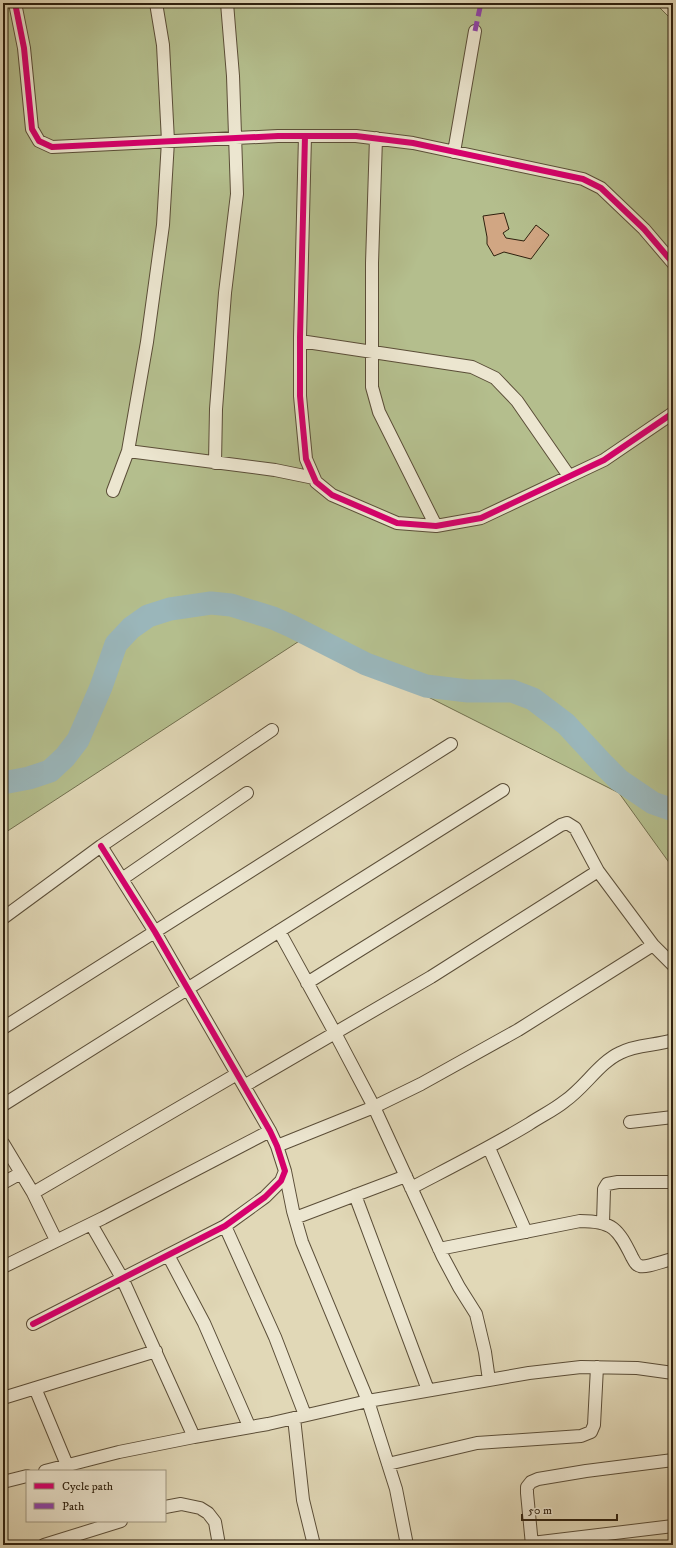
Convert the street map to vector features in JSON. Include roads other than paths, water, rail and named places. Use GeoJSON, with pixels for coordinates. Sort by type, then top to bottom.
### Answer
{"type":"FeatureCollection","features":[{"type":"Feature","properties":{"kind":"street"},"geometry":{"type":"LineString","coordinates":[[15,3],[24,48],[32,129],[39,141],[52,147],[305,136],[356,136],[414,143],[583,179],[601,188],[644,229],[673,263]]}},
{"type":"Feature","properties":{"kind":"street"},"geometry":{"type":"LineString","coordinates":[[113,491],[128,451],[147,342],[163,225],[168,141],[163,45],[156,3]]}},
{"type":"Feature","properties":{"kind":"street"},"geometry":{"type":"LineString","coordinates":[[215,463],[216,409],[225,293],[237,194],[233,76],[227,3]]}},
{"type":"Feature","properties":{"kind":"street"},"geometry":{"type":"LineString","coordinates":[[454,152],[475,31]]}},
{"type":"Feature","properties":{"kind":"street"},"geometry":{"type":"LineString","coordinates":[[305,136],[300,396],[306,459],[316,482],[332,495],[397,523],[436,526],[481,518],[604,460],[673,413]]}},
{"type":"Feature","properties":{"kind":"street"},"geometry":{"type":"LineString","coordinates":[[376,138],[372,263],[372,387],[379,412],[436,526]]}},
{"type":"Feature","properties":{"kind":"street"},"geometry":{"type":"LineString","coordinates":[[300,342],[472,367],[495,378],[517,401],[569,476]]}},
{"type":"Feature","properties":{"kind":"street"},"geometry":{"type":"LineString","coordinates":[[128,451],[275,470],[314,478]]}},
{"type":"Feature","properties":{"kind":"street"},"geometry":{"type":"LineString","coordinates":[[3,918],[101,846],[272,730]]}},
{"type":"Feature","properties":{"kind":"street"},"geometry":{"type":"LineString","coordinates":[[3,1028],[450,744]]}},
{"type":"Feature","properties":{"kind":"street"},"geometry":{"type":"LineString","coordinates":[[3,1105],[503,790]]}},
{"type":"Feature","properties":{"kind":"street"},"geometry":{"type":"LineString","coordinates":[[122,879],[247,793]]}},
{"type":"Feature","properties":{"kind":"street"},"geometry":{"type":"LineString","coordinates":[[307,983],[561,825],[567,823],[575,828],[598,871],[653,945],[673,965]]}},
{"type":"Feature","properties":{"kind":"street"},"geometry":{"type":"LineString","coordinates":[[101,846],[156,932],[270,1131],[277,1146],[285,1171],[295,1218],[302,1242],[368,1401],[396,1490],[407,1545]]}},
{"type":"Feature","properties":{"kind":"street"},"geometry":{"type":"LineString","coordinates":[[244,1086],[431,977],[598,871]]}},
{"type":"Feature","properties":{"kind":"street"},"geometry":{"type":"LineString","coordinates":[[279,931],[374,1107],[439,1249],[459,1287],[476,1314],[485,1352],[489,1380]]}},
{"type":"Feature","properties":{"kind":"street"},"geometry":{"type":"LineString","coordinates":[[277,1146],[374,1107],[421,1084],[518,1030],[653,945]]}},
{"type":"Feature","properties":{"kind":"street"},"geometry":{"type":"LineString","coordinates":[[411,1188],[489,1148],[565,1101],[618,1053],[630,1048],[673,1040]]}},
{"type":"Feature","properties":{"kind":"street"},"geometry":{"type":"LineString","coordinates":[[33,1193],[237,1074]]}},
{"type":"Feature","properties":{"kind":"street"},"geometry":{"type":"LineString","coordinates":[[630,1122],[673,1117]]}},
{"type":"Feature","properties":{"kind":"street"},"geometry":{"type":"LineString","coordinates":[[3,1267],[175,1182],[270,1131]]}},
{"type":"Feature","properties":{"kind":"street"},"geometry":{"type":"LineString","coordinates":[[3,1143],[33,1193],[56,1240]]}},
{"type":"Feature","properties":{"kind":"street"},"geometry":{"type":"LineString","coordinates":[[489,1148],[526,1232]]}},
{"type":"Feature","properties":{"kind":"street"},"geometry":{"type":"LineString","coordinates":[[33,1324],[225,1226],[265,1197],[281,1180],[285,1171]]}},
{"type":"Feature","properties":{"kind":"street"},"geometry":{"type":"LineString","coordinates":[[3,1184],[21,1173]]}},
{"type":"Feature","properties":{"kind":"street"},"geometry":{"type":"LineString","coordinates":[[295,1218],[406,1176]]}},
{"type":"Feature","properties":{"kind":"street"},"geometry":{"type":"LineString","coordinates":[[603,1223],[604,1189],[607,1184],[618,1182],[673,1182]]}},
{"type":"Feature","properties":{"kind":"street"},"geometry":{"type":"LineString","coordinates":[[355,1195],[428,1390]]}},
{"type":"Feature","properties":{"kind":"street"},"geometry":{"type":"LineString","coordinates":[[439,1249],[580,1221],[594,1221],[610,1226],[618,1232],[638,1266],[644,1267],[673,1259]]}},
{"type":"Feature","properties":{"kind":"street"},"geometry":{"type":"LineString","coordinates":[[91,1224],[122,1278],[194,1437]]}},
{"type":"Feature","properties":{"kind":"street"},"geometry":{"type":"LineString","coordinates":[[225,1226],[275,1337],[300,1417],[303,1500],[314,1545]]}},
{"type":"Feature","properties":{"kind":"street"},"geometry":{"type":"LineString","coordinates":[[168,1255],[204,1323],[249,1426]]}},
{"type":"Feature","properties":{"kind":"street"},"geometry":{"type":"LineString","coordinates":[[3,1398],[156,1351]]}},
{"type":"Feature","properties":{"kind":"street"},"geometry":{"type":"LineString","coordinates":[[49,1470],[119,1452],[300,1417],[368,1401],[529,1373],[581,1367],[637,1368],[673,1373]]}},
{"type":"Feature","properties":{"kind":"street"},"geometry":{"type":"LineString","coordinates":[[388,1464],[477,1442],[581,1436],[591,1432],[594,1425],[596,1368]]}},
{"type":"Feature","properties":{"kind":"street"},"geometry":{"type":"LineString","coordinates":[[35,1388],[67,1465]]}},
{"type":"Feature","properties":{"kind":"street"},"geometry":{"type":"LineString","coordinates":[[673,1460],[586,1471],[538,1479],[530,1482],[527,1487],[532,1544],[673,1526]]}},
{"type":"Feature","properties":{"kind":"street"},"geometry":{"type":"LineString","coordinates":[[3,1482],[26,1476]]}},
{"type":"Feature","properties":{"kind":"street"},"geometry":{"type":"LineString","coordinates":[[166,1507],[181,1504],[200,1508],[208,1513],[215,1522],[219,1545]]}},
{"type":"Feature","properties":{"kind":"street"},"geometry":{"type":"LineString","coordinates":[[44,1545],[118,1522]]}},
{"type":"Feature","properties":{"kind":"waterway"},"geometry":{"type":"LineString","coordinates":[[3,783],[29,778],[50,771],[65,757],[78,740],[101,687],[116,644],[131,628],[148,616],[170,609],[211,603],[231,605],[273,618],[366,664],[426,686],[468,691],[512,691],[533,699],[566,724],[619,780],[653,803],[673,810]]}}]}
